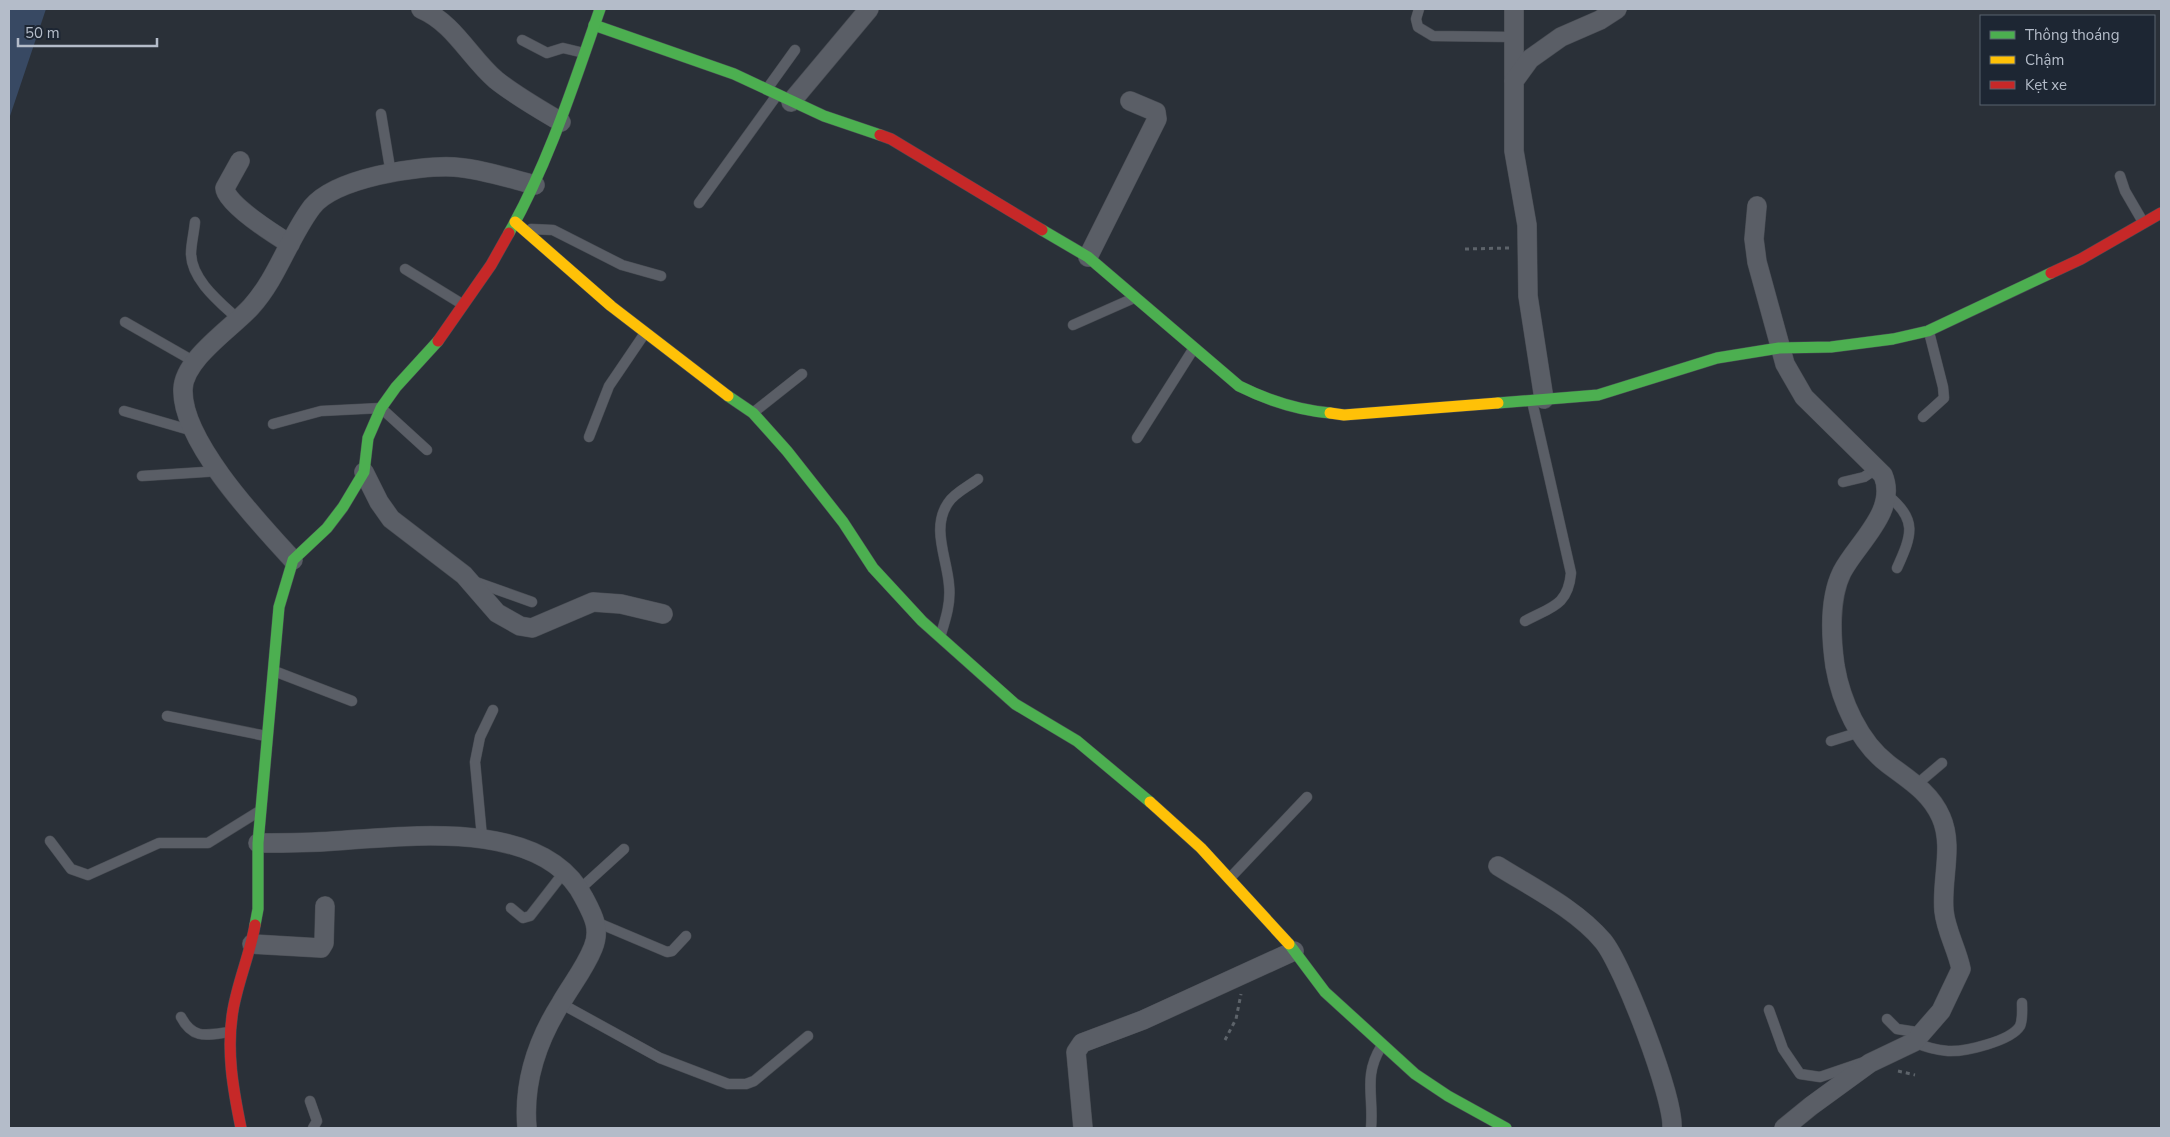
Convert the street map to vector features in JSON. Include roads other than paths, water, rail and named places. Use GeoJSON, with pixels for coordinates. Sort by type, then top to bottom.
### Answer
{"type":"FeatureCollection","features":[{"type":"Feature","properties":{"kind":"street"},"geometry":{"type":"LineString","coordinates":[[421,9],[437,15],[496,80],[561,122]]}},
{"type":"Feature","properties":{"kind":"street"},"geometry":{"type":"LineString","coordinates":[[241,1128],[231,1077],[231,1032],[237,994],[252,944],[258,909],[258,843],[279,607],[293,560],[326,528],[343,507],[364,472],[368,438],[381,408],[396,387],[432,350],[519,225],[561,122],[600,9]]}},
{"type":"Feature","properties":{"kind":"street"},"geometry":{"type":"LineString","coordinates":[[778,95],[869,9]]}},
{"type":"Feature","properties":{"kind":"street"},"geometry":{"type":"LineString","coordinates":[[1514,9],[1514,151],[1527,225],[1528,296],[1538,400]]}},
{"type":"Feature","properties":{"kind":"street"},"geometry":{"type":"LineString","coordinates":[[1514,81],[1530,59],[1560,37],[1600,20],[1617,9]]}},
{"type":"Feature","properties":{"kind":"street"},"geometry":{"type":"LineString","coordinates":[[594,25],[734,74],[824,116],[891,139],[1088,257],[1137,296],[1239,386],[1257,395],[1300,410],[1344,415],[1598,395],[1717,358],[1779,348],[1831,348],[1893,339],[1928,331],[2081,259],[2161,213]]}},
{"type":"Feature","properties":{"kind":"street"},"geometry":{"type":"LineString","coordinates":[[1088,257],[1157,119],[1156,112],[1130,101]]}},
{"type":"Feature","properties":{"kind":"street"},"geometry":{"type":"LineString","coordinates":[[240,161],[225,188],[226,196],[251,217],[290,244]]}},
{"type":"Feature","properties":{"kind":"street"},"geometry":{"type":"LineString","coordinates":[[293,560],[246,506],[193,432],[185,409],[183,388],[187,372],[239,320],[271,282],[290,244],[313,206],[332,190],[352,181],[425,168],[453,167],[483,172],[535,185]]}},
{"type":"Feature","properties":{"kind":"street"},"geometry":{"type":"LineString","coordinates":[[1757,206],[1754,239],[1756,254],[1779,348],[1785,364],[1804,397],[1883,475],[1886,483],[1887,495],[1884,506],[1842,572],[1835,594],[1833,619],[1835,666],[1848,708],[1860,732],[1873,751],[1927,794],[1941,816],[1948,836],[1944,908],[1946,927],[1960,969],[1941,1012],[1918,1038],[1870,1063],[1784,1128]]}},
{"type":"Feature","properties":{"kind":"street"},"geometry":{"type":"LineString","coordinates":[[519,225],[563,266],[645,333],[753,413],[787,451],[843,522],[873,568],[922,621],[1015,704],[1078,742],[1120,775],[1201,848],[1277,929],[1325,992],[1382,1045],[1415,1074],[1448,1096],[1506,1128]]}},
{"type":"Feature","properties":{"kind":"street"},"geometry":{"type":"LineString","coordinates":[[364,472],[379,502],[391,519],[470,580],[497,613],[524,628],[532,628],[593,602],[621,604],[663,614]]}},
{"type":"Feature","properties":{"kind":"street"},"geometry":{"type":"LineString","coordinates":[[258,843],[392,837],[482,837],[502,841],[536,853],[565,871],[580,888],[596,922],[597,935],[594,946],[578,978],[560,1003],[539,1043],[530,1073],[527,1128]]}},
{"type":"Feature","properties":{"kind":"street"},"geometry":{"type":"LineString","coordinates":[[1498,866],[1582,922],[1603,941],[1616,960],[1653,1052],[1671,1111],[1672,1128]]}},
{"type":"Feature","properties":{"kind":"street"},"geometry":{"type":"LineString","coordinates":[[252,944],[321,948],[324,943],[325,906]]}},
{"type":"Feature","properties":{"kind":"street"},"geometry":{"type":"LineString","coordinates":[[1083,1128],[1078,1098],[1077,1048],[1082,1044],[1143,1020],[1294,951]]}},
{"type":"Feature","properties":{"kind":"lane"},"geometry":{"type":"LineString","coordinates":[[1418,9],[1416,19],[1418,28],[1433,36],[1514,37]]}},
{"type":"Feature","properties":{"kind":"lane"},"geometry":{"type":"LineString","coordinates":[[522,40],[547,52],[566,48],[584,53]]}},
{"type":"Feature","properties":{"kind":"lane"},"geometry":{"type":"LineString","coordinates":[[699,203],[778,95],[795,50]]}},
{"type":"Feature","properties":{"kind":"lane"},"geometry":{"type":"LineString","coordinates":[[381,114],[391,174]]}},
{"type":"Feature","properties":{"kind":"lane"},"geometry":{"type":"LineString","coordinates":[[2120,176],[2125,191],[2143,223]]}},
{"type":"Feature","properties":{"kind":"lane"},"geometry":{"type":"LineString","coordinates":[[195,222],[191,255],[195,271],[207,289],[239,320]]}},
{"type":"Feature","properties":{"kind":"lane"},"geometry":{"type":"LineString","coordinates":[[519,225],[553,230],[622,265],[661,276]]}},
{"type":"Feature","properties":{"kind":"lane"},"geometry":{"type":"LineString","coordinates":[[405,269],[463,305]]}},
{"type":"Feature","properties":{"kind":"lane"},"geometry":{"type":"LineString","coordinates":[[1073,326],[1137,296]]}},
{"type":"Feature","properties":{"kind":"lane"},"geometry":{"type":"LineString","coordinates":[[125,322],[195,362]]}},
{"type":"Feature","properties":{"kind":"lane"},"geometry":{"type":"LineString","coordinates":[[1923,417],[1944,398],[1943,387],[1928,331]]}},
{"type":"Feature","properties":{"kind":"lane"},"geometry":{"type":"LineString","coordinates":[[589,437],[609,386],[645,333]]}},
{"type":"Feature","properties":{"kind":"lane"},"geometry":{"type":"LineString","coordinates":[[1137,438],[1194,347]]}},
{"type":"Feature","properties":{"kind":"lane"},"geometry":{"type":"LineString","coordinates":[[753,413],[802,374]]}},
{"type":"Feature","properties":{"kind":"lane"},"geometry":{"type":"LineString","coordinates":[[1524,620],[1556,604],[1566,596],[1571,573],[1538,400]]}},
{"type":"Feature","properties":{"kind":"lane"},"geometry":{"type":"LineString","coordinates":[[274,424],[321,411],[381,408],[428,450]]}},
{"type":"Feature","properties":{"kind":"lane"},"geometry":{"type":"LineString","coordinates":[[124,411],[193,432]]}},
{"type":"Feature","properties":{"kind":"lane"},"geometry":{"type":"LineString","coordinates":[[1843,482],[1864,477],[1876,469]]}},
{"type":"Feature","properties":{"kind":"lane"},"geometry":{"type":"LineString","coordinates":[[142,476],[220,472]]}},
{"type":"Feature","properties":{"kind":"lane"},"geometry":{"type":"LineString","coordinates":[[940,638],[949,605],[949,584],[940,526],[942,516],[949,501],[978,479]]}},
{"type":"Feature","properties":{"kind":"lane"},"geometry":{"type":"LineString","coordinates":[[1887,495],[1902,509],[1911,530],[1910,540],[1898,568]]}},
{"type":"Feature","properties":{"kind":"lane"},"geometry":{"type":"LineString","coordinates":[[470,580],[532,602]]}},
{"type":"Feature","properties":{"kind":"lane"},"geometry":{"type":"LineString","coordinates":[[273,670],[352,702]]}},
{"type":"Feature","properties":{"kind":"lane"},"geometry":{"type":"LineString","coordinates":[[482,837],[475,762],[480,738],[493,710]]}},
{"type":"Feature","properties":{"kind":"lane"},"geometry":{"type":"LineString","coordinates":[[167,716],[267,736]]}},
{"type":"Feature","properties":{"kind":"lane"},"geometry":{"type":"LineString","coordinates":[[1831,741],[1860,732]]}},
{"type":"Feature","properties":{"kind":"lane"},"geometry":{"type":"LineString","coordinates":[[1916,785],[1942,763]]}},
{"type":"Feature","properties":{"kind":"lane"},"geometry":{"type":"LineString","coordinates":[[1230,879],[1307,797]]}},
{"type":"Feature","properties":{"kind":"lane"},"geometry":{"type":"LineString","coordinates":[[50,841],[71,869],[88,875],[160,843],[208,843],[261,810]]}},
{"type":"Feature","properties":{"kind":"lane"},"geometry":{"type":"LineString","coordinates":[[580,888],[624,849]]}},
{"type":"Feature","properties":{"kind":"lane"},"geometry":{"type":"LineString","coordinates":[[511,908],[524,918],[527,917],[565,871]]}},
{"type":"Feature","properties":{"kind":"lane"},"geometry":{"type":"LineString","coordinates":[[596,922],[667,952],[672,951],[686,936]]}},
{"type":"Feature","properties":{"kind":"lane"},"geometry":{"type":"LineString","coordinates":[[1887,1019],[1897,1030],[1918,1038],[1928,1048],[1950,1051],[1973,1048],[2001,1039],[2019,1028],[2022,1002]]}},
{"type":"Feature","properties":{"kind":"lane"},"geometry":{"type":"LineString","coordinates":[[560,1003],[642,1050],[735,1085],[754,1080],[808,1036]]}},
{"type":"Feature","properties":{"kind":"lane"},"geometry":{"type":"LineString","coordinates":[[1768,1010],[1783,1049],[1800,1074],[1820,1077],[1854,1064],[1870,1063]]}},
{"type":"Feature","properties":{"kind":"lane"},"geometry":{"type":"LineString","coordinates":[[181,1018],[190,1031],[198,1034],[231,1032]]}},
{"type":"Feature","properties":{"kind":"lane"},"geometry":{"type":"LineString","coordinates":[[1371,1128],[1373,1112],[1369,1080],[1371,1067],[1382,1045]]}},
{"type":"Feature","properties":{"kind":"lane"},"geometry":{"type":"LineString","coordinates":[[310,1101],[317,1122],[313,1128]]}},
{"type":"Feature","properties":{"kind":"water"},"geometry":{"type":"Polygon","coordinates":[[[9,9],[46,9],[9,119],[9,9]]]}}]}
